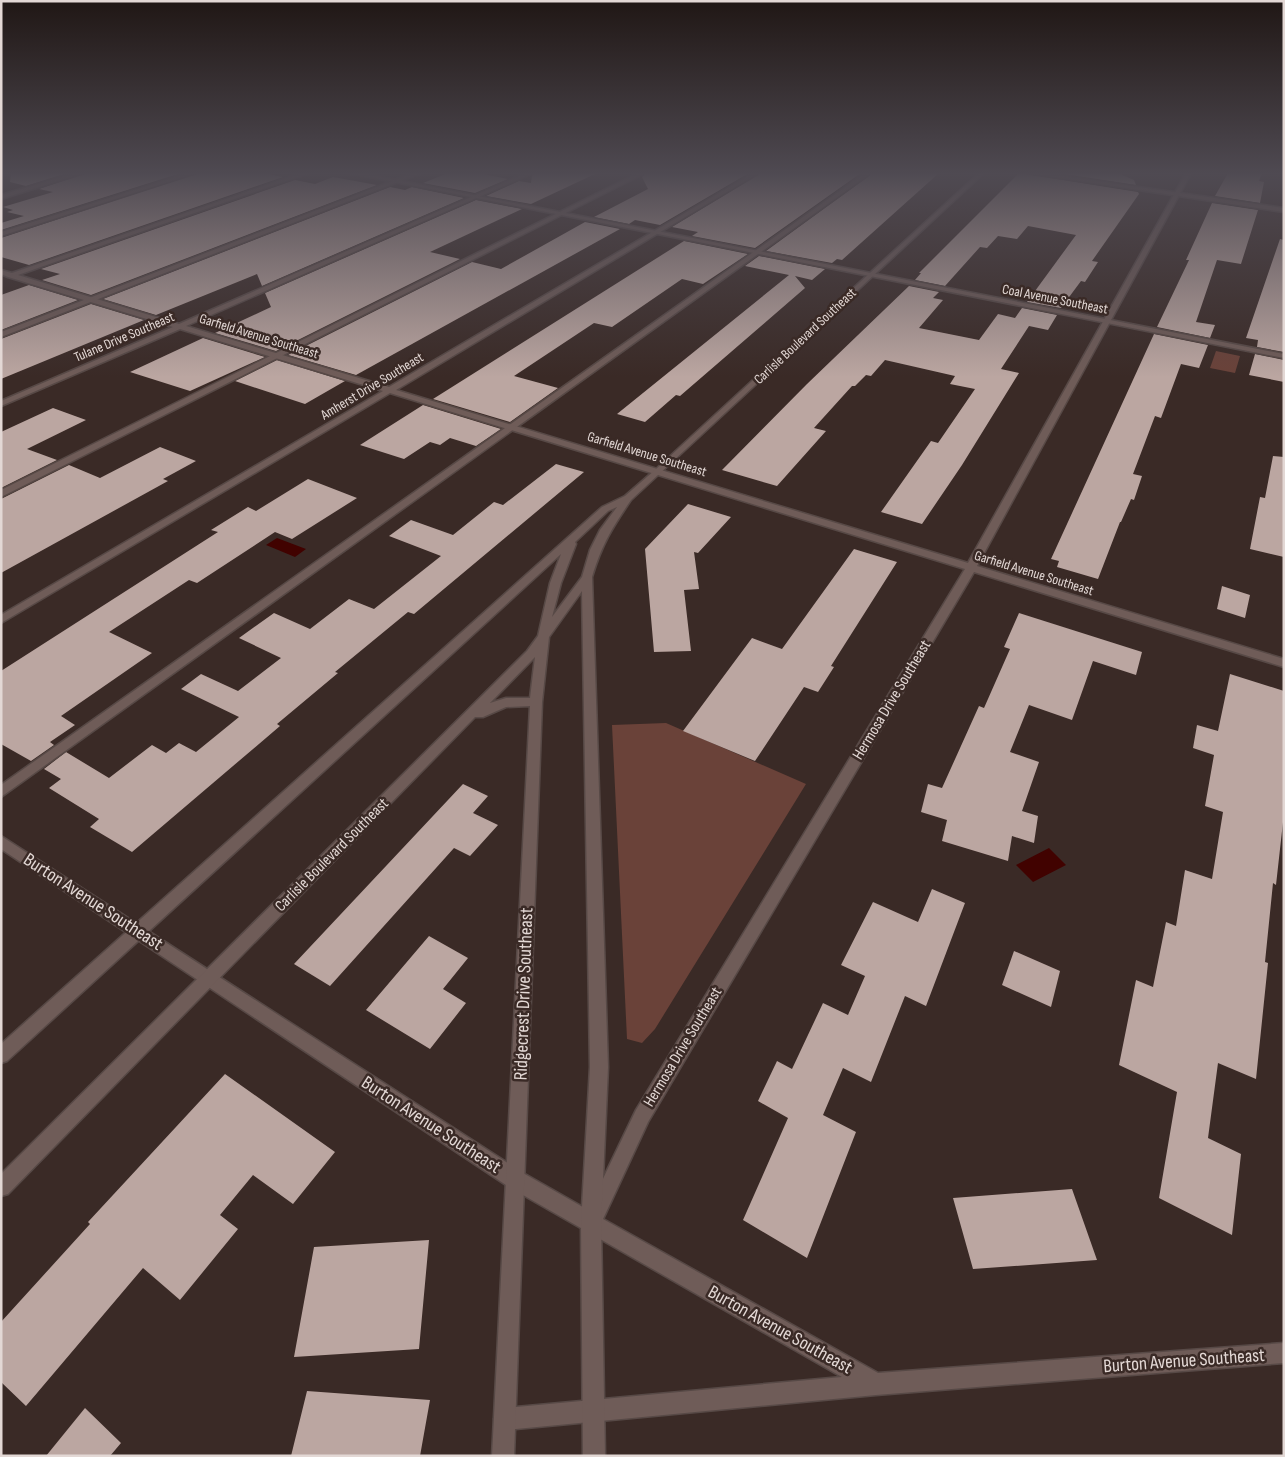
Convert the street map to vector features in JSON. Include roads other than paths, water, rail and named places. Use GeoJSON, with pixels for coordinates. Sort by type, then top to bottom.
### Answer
{"type":"FeatureCollection","features":[{"type":"Feature","properties":{"kind":"street"},"geometry":{"type":"LineString","coordinates":[[1,279],[112,241]]}},
{"type":"Feature","properties":{"kind":"street"},"geometry":{"type":"LineString","coordinates":[[1,335],[245,241]]}},
{"type":"Feature","properties":{"kind":"street","name":"Tulane Drive Southeast"},"geometry":{"type":"LineString","coordinates":[[1,404],[376,241]]}},
{"type":"Feature","properties":{"kind":"street"},"geometry":{"type":"LineString","coordinates":[[1,494],[507,241]]}},
{"type":"Feature","properties":{"kind":"street","name":"Amherst Drive Southeast"},"geometry":{"type":"LineString","coordinates":[[1,620],[643,241]]}},
{"type":"Feature","properties":{"kind":"street","name":"Coal Avenue Southeast"},"geometry":{"type":"LineString","coordinates":[[697,241],[1284,356]]}},
{"type":"Feature","properties":{"kind":"street"},"geometry":{"type":"LineString","coordinates":[[1,792],[510,428],[776,241]]}},
{"type":"Feature","properties":{"kind":"street","name":"Carlisle Boulevard Southeast"},"geometry":{"type":"LineString","coordinates":[[1,1187],[455,731],[543,639],[587,576],[595,550],[605,530],[628,498],[909,241]]}},
{"type":"Feature","properties":{"kind":"street","name":"Hermosa Drive Southeast"},"geometry":{"type":"LineString","coordinates":[[591,1224],[642,1116],[971,568],[1152,241]]}},
{"type":"Feature","properties":{"kind":"street","name":"Garfield Avenue Southeast"},"geometry":{"type":"LineString","coordinates":[[1,272],[1284,663]]}},
{"type":"Feature","properties":{"kind":"street","name":"Carlisle Boulevard Southeast"},"geometry":{"type":"LineString","coordinates":[[1,1055],[605,508],[628,498]]}},
{"type":"Feature","properties":{"kind":"street","name":"Ridgecrest Drive Southeast"},"geometry":{"type":"LineString","coordinates":[[503,1456],[536,702],[543,639],[558,572],[574,538]]}},
{"type":"Feature","properties":{"kind":"street"},"geometry":{"type":"LineString","coordinates":[[587,576],[599,1067],[591,1224],[594,1456]]}},
{"type":"Feature","properties":{"kind":"street"},"geometry":{"type":"LineString","coordinates":[[455,731],[490,706],[508,701],[536,702]]}},
{"type":"Feature","properties":{"kind":"street","name":"Burton Avenue Southeast"},"geometry":{"type":"LineString","coordinates":[[1,842],[516,1180],[876,1384]]}},
{"type":"Feature","properties":{"kind":"street","name":"Burton Avenue Southeast"},"geometry":{"type":"LineString","coordinates":[[505,1419],[876,1384],[1284,1354]]}}]}
